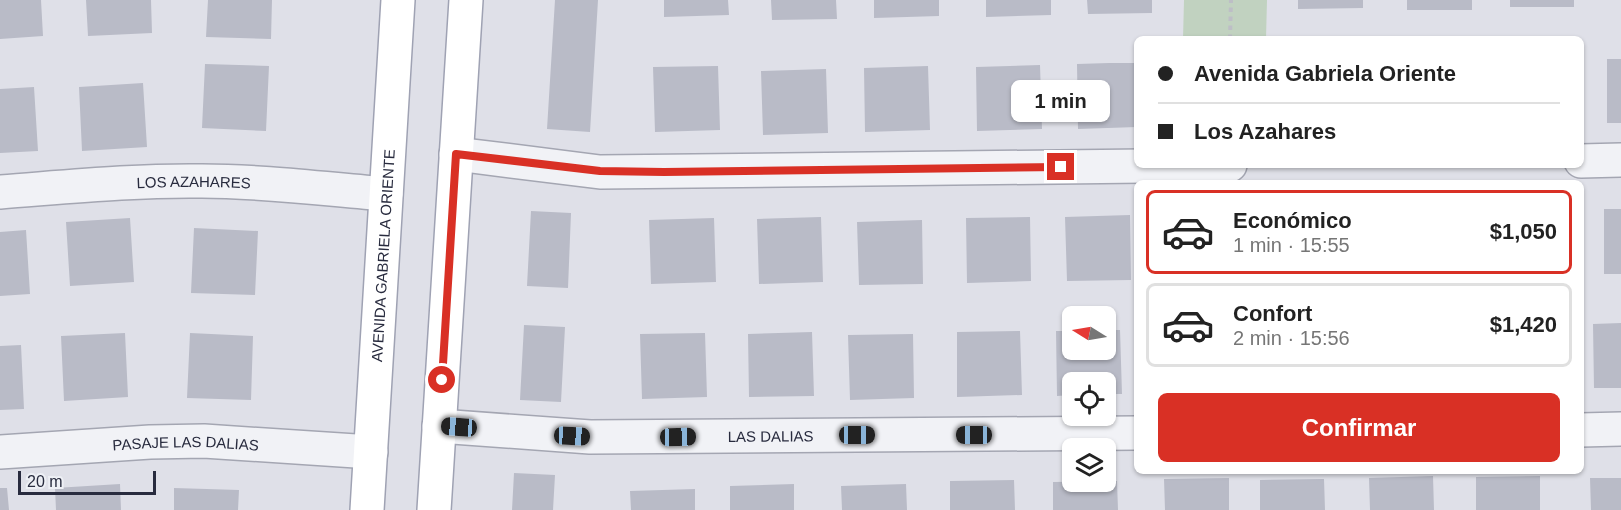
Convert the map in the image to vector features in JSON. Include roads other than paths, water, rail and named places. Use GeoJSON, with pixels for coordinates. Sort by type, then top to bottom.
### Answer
{"type":"FeatureCollection","features":[{"type":"Feature","properties":{"kind":"main road","name":"AVENIDA GABRIELA ORIENTE"},"geometry":{"type":"LineString","coordinates":[[367,510],[398,0]]}},
{"type":"Feature","properties":{"kind":"main road"},"geometry":{"type":"LineString","coordinates":[[434,510],[466,0]]}},
{"type":"Feature","properties":{"kind":"street"},"geometry":{"type":"LineString","coordinates":[[456,154],[600,171],[1134,166]]}},
{"type":"Feature","properties":{"kind":"street"},"geometry":{"type":"LineString","coordinates":[[1584,160],[1621,160]]}},
{"type":"Feature","properties":{"kind":"street","name":"LOS AZAHARES"},"geometry":{"type":"LineString","coordinates":[[0,192],[141,182],[202,181],[264,183],[386,194]]}},
{"type":"Feature","properties":{"kind":"street","name":"LAS DALIAS"},"geometry":{"type":"LineString","coordinates":[[439,426],[601,437],[1134,433]]}},
{"type":"Feature","properties":{"kind":"street"},"geometry":{"type":"LineString","coordinates":[[1584,430],[1621,429]]}},
{"type":"Feature","properties":{"kind":"street","name":"PASAJE LAS DALIAS"},"geometry":{"type":"LineString","coordinates":[[0,452],[150,442],[204,441],[371,452]]}}]}
